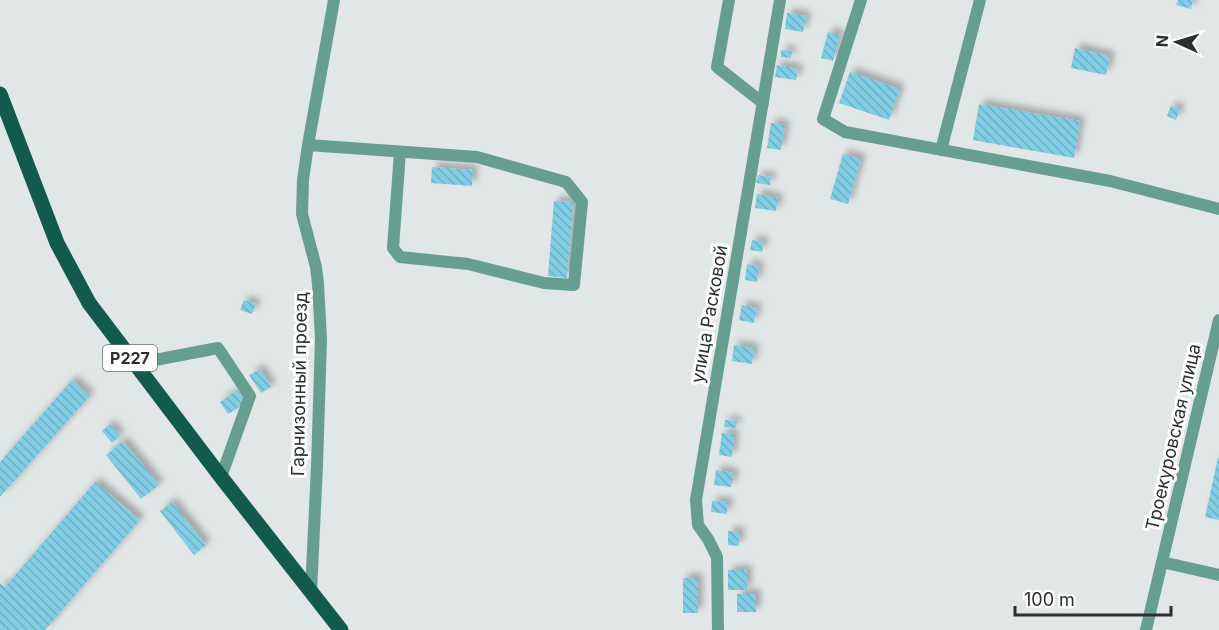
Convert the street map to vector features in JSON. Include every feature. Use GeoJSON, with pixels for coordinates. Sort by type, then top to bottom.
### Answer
{"type":"FeatureCollection","features":[{"type":"Feature","properties":{"kind":"main road","name":"Р227"},"geometry":{"type":"LineString","coordinates":[[0,94],[57,243],[89,303],[341,630]]}},
{"type":"Feature","properties":{"kind":"street","name":"Гарнизонный проезд"},"geometry":{"type":"LineString","coordinates":[[311,592],[321,339],[316,267],[302,214],[303,180],[334,0]]}},
{"type":"Feature","properties":{"kind":"street"},"geometry":{"type":"LineString","coordinates":[[729,0],[717,68],[763,103]]}},
{"type":"Feature","properties":{"kind":"street","name":"улица Расковой"},"geometry":{"type":"LineString","coordinates":[[717,630],[717,557],[698,525],[696,500],[780,0]]}},
{"type":"Feature","properties":{"kind":"street"},"geometry":{"type":"LineString","coordinates":[[861,0],[823,119],[845,132],[1110,181],[1219,209]]}},
{"type":"Feature","properties":{"kind":"street"},"geometry":{"type":"LineString","coordinates":[[941,150],[980,0]]}},
{"type":"Feature","properties":{"kind":"street"},"geometry":{"type":"LineString","coordinates":[[308,145],[477,157],[566,182],[582,202],[574,285],[544,283],[468,264],[400,257],[393,248],[400,152]]}},
{"type":"Feature","properties":{"kind":"street","name":"Троекуровская улица"},"geometry":{"type":"LineString","coordinates":[[1146,630],[1219,320]]}},
{"type":"Feature","properties":{"kind":"street"},"geometry":{"type":"LineString","coordinates":[[134,364],[218,348],[250,396],[221,477]]}},
{"type":"Feature","properties":{"kind":"street"},"geometry":{"type":"LineString","coordinates":[[1162,562],[1219,575]]}},
{"type":"Feature","properties":{"kind":"building"},"geometry":{"type":"Polygon","coordinates":[[[1178,0],[1193,0],[1191,9],[1176,5],[1178,0]]]}},
{"type":"Feature","properties":{"kind":"building"},"geometry":{"type":"Polygon","coordinates":[[[787,13],[806,16],[803,32],[785,29],[787,13]]]}},
{"type":"Feature","properties":{"kind":"building"},"geometry":{"type":"Polygon","coordinates":[[[828,32],[840,35],[833,61],[821,58],[828,32]]]}},
{"type":"Feature","properties":{"kind":"building"},"geometry":{"type":"Polygon","coordinates":[[[1075,48],[1110,56],[1106,75],[1071,68],[1075,48]]]}},
{"type":"Feature","properties":{"kind":"building"},"geometry":{"type":"Polygon","coordinates":[[[781,50],[792,51],[791,58],[781,57],[781,50]]]}},
{"type":"Feature","properties":{"kind":"building"},"geometry":{"type":"Polygon","coordinates":[[[777,65],[798,69],[796,80],[775,77],[777,65]]]}},
{"type":"Feature","properties":{"kind":"building"},"geometry":{"type":"Polygon","coordinates":[[[850,72],[900,89],[889,120],[839,103],[850,72]]]}},
{"type":"Feature","properties":{"kind":"building"},"geometry":{"type":"Polygon","coordinates":[[[979,104],[1080,121],[1074,158],[973,140],[979,104]]]}},
{"type":"Feature","properties":{"kind":"building"},"geometry":{"type":"Polygon","coordinates":[[[1171,106],[1180,109],[1176,120],[1167,116],[1171,106]]]}},
{"type":"Feature","properties":{"kind":"building"},"geometry":{"type":"Polygon","coordinates":[[[771,123],[785,125],[781,150],[767,148],[771,123]]]}},
{"type":"Feature","properties":{"kind":"building"},"geometry":{"type":"Polygon","coordinates":[[[843,154],[861,159],[848,204],[830,199],[843,154]]]}},
{"type":"Feature","properties":{"kind":"building"},"geometry":{"type":"Polygon","coordinates":[[[432,167],[473,170],[472,186],[431,183],[432,167]]]}},
{"type":"Feature","properties":{"kind":"building"},"geometry":{"type":"Polygon","coordinates":[[[758,175],[771,177],[770,185],[756,183],[758,175]]]}},
{"type":"Feature","properties":{"kind":"building"},"geometry":{"type":"Polygon","coordinates":[[[757,194],[778,198],[776,211],[755,208],[757,194]]]}},
{"type":"Feature","properties":{"kind":"building"},"geometry":{"type":"Polygon","coordinates":[[[554,201],[573,202],[567,278],[548,276],[554,201]]]}},
{"type":"Feature","properties":{"kind":"building"},"geometry":{"type":"Polygon","coordinates":[[[752,240],[764,242],[762,252],[750,250],[752,240]]]}},
{"type":"Feature","properties":{"kind":"building"},"geometry":{"type":"Polygon","coordinates":[[[747,264],[759,266],[757,282],[745,280],[747,264]]]}},
{"type":"Feature","properties":{"kind":"building"},"geometry":{"type":"Polygon","coordinates":[[[244,300],[256,304],[252,314],[240,310],[244,300]]]}},
{"type":"Feature","properties":{"kind":"building"},"geometry":{"type":"Polygon","coordinates":[[[742,305],[757,308],[754,323],[739,320],[742,305]]]}},
{"type":"Feature","properties":{"kind":"building"},"geometry":{"type":"Polygon","coordinates":[[[734,345],[754,348],[752,364],[732,361],[734,345]]]}},
{"type":"Feature","properties":{"kind":"building"},"geometry":{"type":"Polygon","coordinates":[[[260,369],[271,387],[261,393],[249,375],[260,369]]]}},
{"type":"Feature","properties":{"kind":"building"},"geometry":{"type":"Polygon","coordinates":[[[72,380],[90,396],[0,497],[0,462],[72,380]]]}},
{"type":"Feature","properties":{"kind":"building"},"geometry":{"type":"Polygon","coordinates":[[[237,390],[246,403],[228,414],[220,402],[237,390]]]}},
{"type":"Feature","properties":{"kind":"building"},"geometry":{"type":"Polygon","coordinates":[[[725,420],[737,421],[736,428],[724,427],[725,420]]]}},
{"type":"Feature","properties":{"kind":"building"},"geometry":{"type":"Polygon","coordinates":[[[110,424],[120,436],[112,443],[102,431],[110,424]]]}},
{"type":"Feature","properties":{"kind":"building"},"geometry":{"type":"Polygon","coordinates":[[[722,433],[734,434],[732,457],[719,455],[722,433]]]}},
{"type":"Feature","properties":{"kind":"building"},"geometry":{"type":"Polygon","coordinates":[[[123,441],[159,485],[141,499],[106,455],[123,441]]]}},
{"type":"Feature","properties":{"kind":"building"},"geometry":{"type":"Polygon","coordinates":[[[1219,458],[1219,520],[1205,517],[1219,458]]]}},
{"type":"Feature","properties":{"kind":"building"},"geometry":{"type":"Polygon","coordinates":[[[716,470],[734,473],[731,487],[714,485],[716,470]]]}},
{"type":"Feature","properties":{"kind":"building"},"geometry":{"type":"Polygon","coordinates":[[[95,482],[140,520],[45,630],[0,630],[0,583],[5,587],[95,482]]]}},
{"type":"Feature","properties":{"kind":"building"},"geometry":{"type":"Polygon","coordinates":[[[712,501],[728,502],[727,514],[711,512],[712,501]]]}},
{"type":"Feature","properties":{"kind":"building"},"geometry":{"type":"Polygon","coordinates":[[[172,502],[206,545],[194,555],[160,511],[172,502]]]}},
{"type":"Feature","properties":{"kind":"building"},"geometry":{"type":"Polygon","coordinates":[[[728,531],[740,532],[739,546],[728,545],[728,531]]]}},
{"type":"Feature","properties":{"kind":"building"},"geometry":{"type":"Polygon","coordinates":[[[728,570],[747,570],[747,590],[728,590],[728,570]]]}},
{"type":"Feature","properties":{"kind":"building"},"geometry":{"type":"Polygon","coordinates":[[[683,578],[698,578],[698,613],[683,613],[683,578]]]}},
{"type":"Feature","properties":{"kind":"building"},"geometry":{"type":"Polygon","coordinates":[[[737,594],[756,594],[756,612],[737,612],[737,594]]]}}]}
